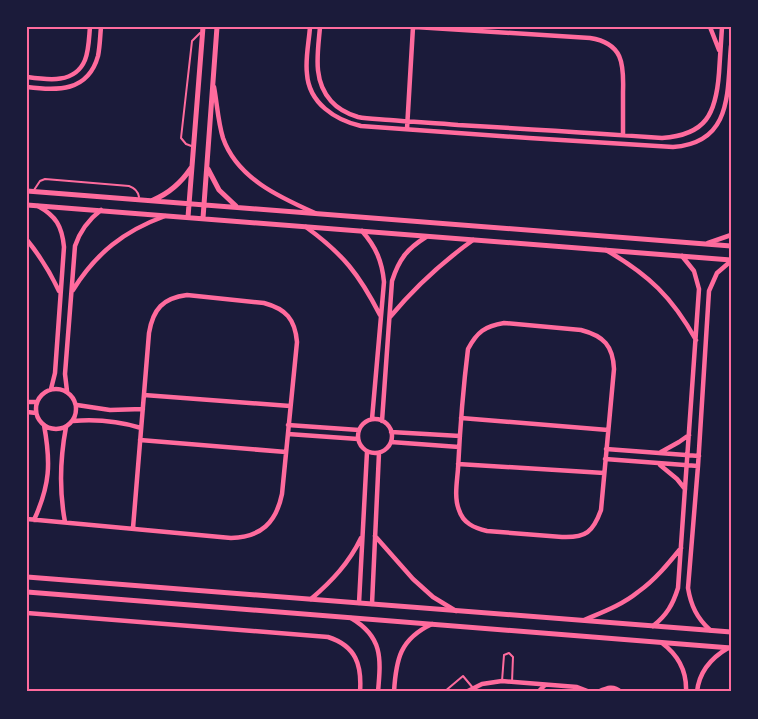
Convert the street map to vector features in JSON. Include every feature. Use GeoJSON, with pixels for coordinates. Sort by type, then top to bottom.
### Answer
{"type":"FeatureCollection","features":[{"type":"Feature","properties":{"kind":"street"},"geometry":{"type":"LineString","coordinates":[[27,78],[63,79],[72,75],[85,60],[90,27]]}},
{"type":"Feature","properties":{"kind":"street"},"geometry":{"type":"LineString","coordinates":[[27,87],[63,89],[88,75],[97,58],[101,27]]}},
{"type":"Feature","properties":{"kind":"street"},"geometry":{"type":"LineString","coordinates":[[203,218],[217,27]]}},
{"type":"Feature","properties":{"kind":"street"},"geometry":{"type":"LineString","coordinates":[[310,27],[307,75],[309,86],[321,105],[339,119],[350,124],[673,147],[683,146],[703,138],[718,124],[726,105],[731,45]]}},
{"type":"Feature","properties":{"kind":"street"},"geometry":{"type":"LineString","coordinates":[[320,27],[318,73],[320,83],[331,102],[349,114],[407,121],[671,137],[688,133],[709,116],[716,99],[722,27]]}},
{"type":"Feature","properties":{"kind":"street"},"geometry":{"type":"LineString","coordinates":[[407,129],[414,27],[590,38],[610,45],[618,52],[622,62],[624,73],[623,144]]}},
{"type":"Feature","properties":{"kind":"street"},"geometry":{"type":"LineString","coordinates":[[710,27],[720,53]]}},
{"type":"Feature","properties":{"kind":"street"},"geometry":{"type":"LineString","coordinates":[[188,217],[203,29]]}},
{"type":"Feature","properties":{"kind":"street"},"geometry":{"type":"LineString","coordinates":[[43,89],[44,79]]}},
{"type":"Feature","properties":{"kind":"street"},"geometry":{"type":"LineString","coordinates":[[213,83],[223,136],[238,165],[263,187],[318,214]]}},
{"type":"Feature","properties":{"kind":"street"},"geometry":{"type":"LineString","coordinates":[[150,201],[175,188],[192,167]]}},
{"type":"Feature","properties":{"kind":"street"},"geometry":{"type":"LineString","coordinates":[[207,168],[219,190],[237,208]]}},
{"type":"Feature","properties":{"kind":"street"},"geometry":{"type":"LineString","coordinates":[[30,191],[731,246]]}},
{"type":"Feature","properties":{"kind":"street"},"geometry":{"type":"LineString","coordinates":[[39,206],[43,192]]}},
{"type":"Feature","properties":{"kind":"street"},"geometry":{"type":"LineString","coordinates":[[27,205],[731,260]]}},
{"type":"Feature","properties":{"kind":"street"},"geometry":{"type":"LineString","coordinates":[[39,206],[57,221],[63,233],[64,246],[56,373],[51,389]]}},
{"type":"Feature","properties":{"kind":"street"},"geometry":{"type":"LineString","coordinates":[[67,391],[65,374],[75,246],[84,226],[101,210]]}},
{"type":"Feature","properties":{"kind":"street"},"geometry":{"type":"LineString","coordinates":[[71,292],[82,274],[111,244],[128,232],[167,216]]}},
{"type":"Feature","properties":{"kind":"street"},"geometry":{"type":"LineString","coordinates":[[306,227],[329,244],[350,265],[367,289],[380,315]]}},
{"type":"Feature","properties":{"kind":"street"},"geometry":{"type":"LineString","coordinates":[[362,231],[378,254],[384,282],[372,419]]}},
{"type":"Feature","properties":{"kind":"street"},"geometry":{"type":"LineString","coordinates":[[705,244],[731,235]]}},
{"type":"Feature","properties":{"kind":"street"},"geometry":{"type":"LineString","coordinates":[[381,421],[392,281],[396,267],[404,254],[427,236]]}},
{"type":"Feature","properties":{"kind":"street"},"geometry":{"type":"LineString","coordinates":[[27,240],[45,264],[60,296],[70,299]]}},
{"type":"Feature","properties":{"kind":"street"},"geometry":{"type":"LineString","coordinates":[[390,317],[428,275],[473,240]]}},
{"type":"Feature","properties":{"kind":"street"},"geometry":{"type":"LineString","coordinates":[[606,250],[629,263],[656,285],[683,317],[696,340]]}},
{"type":"Feature","properties":{"kind":"street"},"geometry":{"type":"LineString","coordinates":[[652,626],[669,611],[678,588],[699,289],[699,283],[691,265],[682,256]]}},
{"type":"Feature","properties":{"kind":"street"},"geometry":{"type":"LineString","coordinates":[[710,630],[695,612],[688,588],[709,291],[717,273],[731,260]]}},
{"type":"Feature","properties":{"kind":"street"},"geometry":{"type":"LineString","coordinates":[[27,519],[231,538],[244,537],[266,527],[274,518],[279,507],[297,342],[296,331],[285,312],[264,303],[187,295],[175,297],[156,310],[151,321],[133,528]]}},
{"type":"Feature","properties":{"kind":"street"},"geometry":{"type":"LineString","coordinates":[[504,323],[581,330],[602,339],[614,358],[614,369],[602,510],[592,530],[572,537],[562,537],[487,531],[476,529],[466,522],[459,513],[456,502],[461,418],[468,349],[473,338],[482,330],[504,323]]}},
{"type":"Feature","properties":{"kind":"street"},"geometry":{"type":"LineString","coordinates":[[51,389],[67,391],[77,405],[73,421],[66,427],[55,429],[40,422],[36,413],[40,396],[51,389]]}},
{"type":"Feature","properties":{"kind":"street"},"geometry":{"type":"LineString","coordinates":[[144,394],[290,406]]}},
{"type":"Feature","properties":{"kind":"street"},"geometry":{"type":"LineString","coordinates":[[27,402],[37,402]]}},
{"type":"Feature","properties":{"kind":"street"},"geometry":{"type":"LineString","coordinates":[[77,405],[110,410],[143,409]]}},
{"type":"Feature","properties":{"kind":"street"},"geometry":{"type":"LineString","coordinates":[[27,412],[36,413]]}},
{"type":"Feature","properties":{"kind":"street"},"geometry":{"type":"LineString","coordinates":[[461,418],[608,430]]}},
{"type":"Feature","properties":{"kind":"street"},"geometry":{"type":"LineString","coordinates":[[372,419],[381,421],[386,423],[392,432],[391,442],[387,449],[379,453],[367,452],[358,439],[359,430],[362,425],[372,419]]}},
{"type":"Feature","properties":{"kind":"street"},"geometry":{"type":"LineString","coordinates":[[73,421],[108,420],[141,428]]}},
{"type":"Feature","properties":{"kind":"street"},"geometry":{"type":"LineString","coordinates":[[34,519],[47,483],[49,464],[44,425]]}},
{"type":"Feature","properties":{"kind":"street"},"geometry":{"type":"LineString","coordinates":[[288,425],[359,430]]}},
{"type":"Feature","properties":{"kind":"street"},"geometry":{"type":"LineString","coordinates":[[65,522],[60,475],[66,427]]}},
{"type":"Feature","properties":{"kind":"street"},"geometry":{"type":"LineString","coordinates":[[392,432],[460,436]]}},
{"type":"Feature","properties":{"kind":"street"},"geometry":{"type":"LineString","coordinates":[[288,434],[358,439]]}},
{"type":"Feature","properties":{"kind":"street"},"geometry":{"type":"LineString","coordinates":[[658,453],[689,435]]}},
{"type":"Feature","properties":{"kind":"street"},"geometry":{"type":"LineString","coordinates":[[140,440],[286,452]]}},
{"type":"Feature","properties":{"kind":"street"},"geometry":{"type":"LineString","coordinates":[[391,442],[459,447]]}},
{"type":"Feature","properties":{"kind":"street"},"geometry":{"type":"LineString","coordinates":[[606,449],[699,456]]}},
{"type":"Feature","properties":{"kind":"street"},"geometry":{"type":"LineString","coordinates":[[359,603],[367,452]]}},
{"type":"Feature","properties":{"kind":"street"},"geometry":{"type":"LineString","coordinates":[[372,604],[379,453]]}},
{"type":"Feature","properties":{"kind":"street"},"geometry":{"type":"LineString","coordinates":[[605,459],[698,466]]}},
{"type":"Feature","properties":{"kind":"street"},"geometry":{"type":"LineString","coordinates":[[657,463],[672,474],[685,489]]}},
{"type":"Feature","properties":{"kind":"street"},"geometry":{"type":"LineString","coordinates":[[458,464],[604,473]]}},
{"type":"Feature","properties":{"kind":"street"},"geometry":{"type":"LineString","coordinates":[[375,535],[413,579],[433,597],[456,611]]}},
{"type":"Feature","properties":{"kind":"street"},"geometry":{"type":"LineString","coordinates":[[311,599],[341,571],[363,536]]}},
{"type":"Feature","properties":{"kind":"street"},"geometry":{"type":"LineString","coordinates":[[584,620],[612,609],[638,592],[661,572],[681,548]]}},
{"type":"Feature","properties":{"kind":"street"},"geometry":{"type":"LineString","coordinates":[[27,577],[731,632]]}},
{"type":"Feature","properties":{"kind":"street"},"geometry":{"type":"LineString","coordinates":[[95,582],[95,597]]}},
{"type":"Feature","properties":{"kind":"street"},"geometry":{"type":"LineString","coordinates":[[678,588],[688,588]]}},
{"type":"Feature","properties":{"kind":"street"},"geometry":{"type":"LineString","coordinates":[[27,592],[730,648]]}},
{"type":"Feature","properties":{"kind":"street"},"geometry":{"type":"LineString","coordinates":[[27,613],[328,637],[342,643],[354,655],[360,669],[360,692]]}},
{"type":"Feature","properties":{"kind":"street"},"geometry":{"type":"LineString","coordinates":[[499,628],[500,614]]}},
{"type":"Feature","properties":{"kind":"street"},"geometry":{"type":"LineString","coordinates":[[351,618],[362,624],[376,643],[380,654],[378,692]]}},
{"type":"Feature","properties":{"kind":"street"},"geometry":{"type":"LineString","coordinates":[[394,692],[395,669],[404,646],[417,632],[434,623]]}},
{"type":"Feature","properties":{"kind":"street"},"geometry":{"type":"LineString","coordinates":[[661,642],[679,662],[686,680],[686,692]]}},
{"type":"Feature","properties":{"kind":"street"},"geometry":{"type":"LineString","coordinates":[[697,692],[699,681],[706,667],[716,656],[730,648]]}},
{"type":"Feature","properties":{"kind":"street"},"geometry":{"type":"LineString","coordinates":[[466,692],[482,684],[502,681],[577,687],[590,692]]}},
{"type":"Feature","properties":{"kind":"street"},"geometry":{"type":"LineString","coordinates":[[538,692],[546,685]]}},
{"type":"Feature","properties":{"kind":"street"},"geometry":{"type":"LineString","coordinates":[[598,692],[611,687],[621,692]]}},
{"type":"Feature","properties":{"kind":"lane"},"geometry":{"type":"LineString","coordinates":[[194,147],[183,142],[182,134],[192,41],[203,29]]}},
{"type":"Feature","properties":{"kind":"lane"},"geometry":{"type":"LineString","coordinates":[[30,191],[45,179],[129,186],[138,193],[140,200]]}},
{"type":"Feature","properties":{"kind":"lane"},"geometry":{"type":"LineString","coordinates":[[502,681],[504,655],[509,653],[513,657],[512,682]]}},
{"type":"Feature","properties":{"kind":"lane"},"geometry":{"type":"LineString","coordinates":[[444,692],[463,676],[473,688]]}}]}
